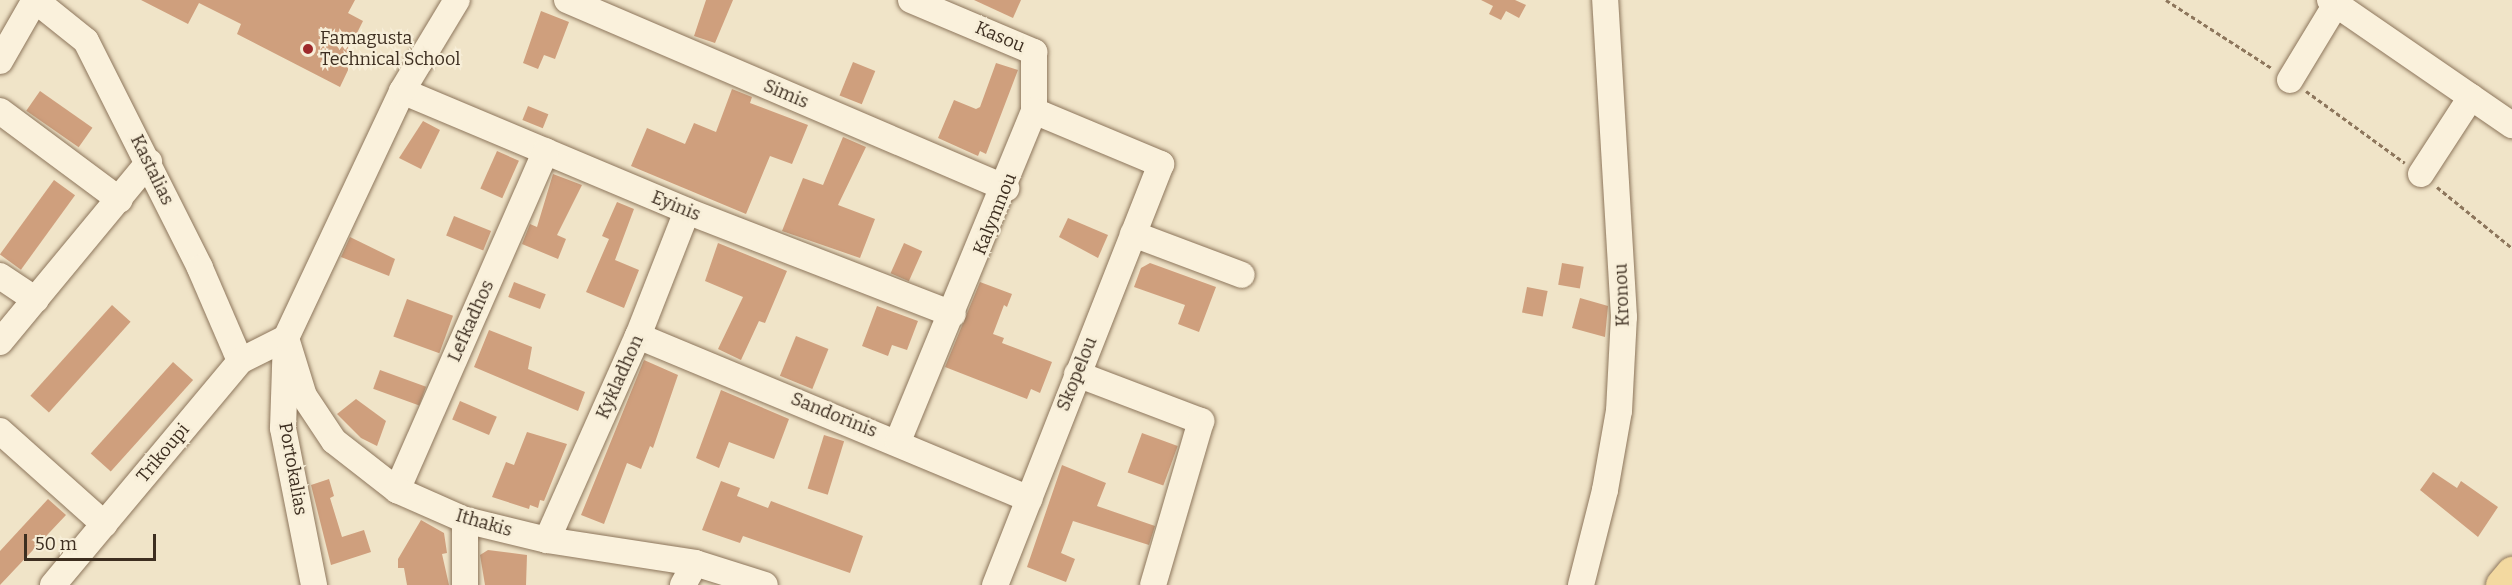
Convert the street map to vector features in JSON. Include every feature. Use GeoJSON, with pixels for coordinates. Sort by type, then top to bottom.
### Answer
{"type":"FeatureCollection","features":[{"type":"Feature","properties":{"kind":"main road"},"geometry":{"type":"LineString","coordinates":[[2502,585],[2512,573]]}},
{"type":"Feature","properties":{"kind":"street"},"geometry":{"type":"LineString","coordinates":[[0,61],[35,0]]}},
{"type":"Feature","properties":{"kind":"street","name":"Kastalias"},"geometry":{"type":"LineString","coordinates":[[35,0],[86,41],[148,162],[240,361]]}},
{"type":"Feature","properties":{"kind":"street"},"geometry":{"type":"LineString","coordinates":[[402,91],[457,0]]}},
{"type":"Feature","properties":{"kind":"street","name":"Simis"},"geometry":{"type":"LineString","coordinates":[[567,0],[611,9],[1006,188]]}},
{"type":"Feature","properties":{"kind":"street","name":"Kasou"},"geometry":{"type":"LineString","coordinates":[[911,0],[1034,52],[1034,111]]}},
{"type":"Feature","properties":{"kind":"street","name":"Kronou"},"geometry":{"type":"LineString","coordinates":[[1581,585],[1605,490],[1619,411],[1624,317],[1605,0]]}},
{"type":"Feature","properties":{"kind":"street"},"geometry":{"type":"LineString","coordinates":[[2290,80],[2333,2],[2512,125]]}},
{"type":"Feature","properties":{"kind":"street","name":"Eyinis"},"geometry":{"type":"LineString","coordinates":[[402,91],[687,211],[953,314]]}},
{"type":"Feature","properties":{"kind":"street","name":"Portokalias"},"geometry":{"type":"LineString","coordinates":[[314,585],[283,428],[285,338],[308,284],[402,91]]}},
{"type":"Feature","properties":{"kind":"street"},"geometry":{"type":"LineString","coordinates":[[2421,174],[2470,97]]}},
{"type":"Feature","properties":{"kind":"street"},"geometry":{"type":"LineString","coordinates":[[0,111],[120,200]]}},
{"type":"Feature","properties":{"kind":"street","name":"Skopelou"},"geometry":{"type":"LineString","coordinates":[[995,585],[1161,164],[1034,111]]}},
{"type":"Feature","properties":{"kind":"street","name":"Kalymnou"},"geometry":{"type":"LineString","coordinates":[[898,441],[1006,188],[1034,111]]}},
{"type":"Feature","properties":{"kind":"street","name":"Lefkadhos"},"geometry":{"type":"LineString","coordinates":[[397,490],[546,151]]}},
{"type":"Feature","properties":{"kind":"street"},"geometry":{"type":"LineString","coordinates":[[0,342],[120,200],[148,162]]}},
{"type":"Feature","properties":{"kind":"street","name":"Kykladhon"},"geometry":{"type":"LineString","coordinates":[[547,540],[639,336],[687,211]]}},
{"type":"Feature","properties":{"kind":"street"},"geometry":{"type":"LineString","coordinates":[[1133,234],[1242,275]]}},
{"type":"Feature","properties":{"kind":"street"},"geometry":{"type":"LineString","coordinates":[[0,276],[36,300]]}},
{"type":"Feature","properties":{"kind":"street","name":"Sandorinis"},"geometry":{"type":"LineString","coordinates":[[639,336],[898,441],[1029,499]]}},
{"type":"Feature","properties":{"kind":"street","name":"Ithakis"},"geometry":{"type":"LineString","coordinates":[[285,338],[304,396],[334,441],[397,490],[465,520],[689,574],[765,585]]}},
{"type":"Feature","properties":{"kind":"street","name":"Trikoupi"},"geometry":{"type":"LineString","coordinates":[[53,585],[240,361],[285,338]]}},
{"type":"Feature","properties":{"kind":"street"},"geometry":{"type":"LineString","coordinates":[[1077,374],[1201,422],[1153,585]]}},
{"type":"Feature","properties":{"kind":"street"},"geometry":{"type":"LineString","coordinates":[[0,431],[104,524]]}},
{"type":"Feature","properties":{"kind":"street"},"geometry":{"type":"LineString","coordinates":[[465,520],[465,585]]}},
{"type":"Feature","properties":{"kind":"path"},"geometry":{"type":"LineString","coordinates":[[2166,0],[2290,80],[2421,174],[2512,248]]}},
{"type":"Feature","properties":{"kind":"building","name":"Famagusta Technical School"},"geometry":{"type":"Polygon","coordinates":[[[141,0],[355,0],[348,13],[363,21],[341,65],[349,68],[340,87],[237,34],[241,24],[199,3],[188,24],[141,0]]]}},
{"type":"Feature","properties":{"kind":"building"},"geometry":{"type":"Polygon","coordinates":[[[706,0],[733,0],[715,43],[694,36],[706,0]]]}},
{"type":"Feature","properties":{"kind":"building"},"geometry":{"type":"Polygon","coordinates":[[[974,0],[1021,0],[1013,18],[974,0]]]}},
{"type":"Feature","properties":{"kind":"building"},"geometry":{"type":"Polygon","coordinates":[[[1481,0],[1515,0],[1526,5],[1519,18],[1506,11],[1501,20],[1489,14],[1493,6],[1481,0]]]}},
{"type":"Feature","properties":{"kind":"building"},"geometry":{"type":"Polygon","coordinates":[[[541,11],[569,22],[555,59],[544,55],[538,69],[523,63],[541,11]]]}},
{"type":"Feature","properties":{"kind":"building"},"geometry":{"type":"Polygon","coordinates":[[[853,62],[875,71],[862,104],[840,95],[853,62]]]}},
{"type":"Feature","properties":{"kind":"building"},"geometry":{"type":"Polygon","coordinates":[[[996,63],[1018,70],[986,154],[980,151],[978,156],[938,138],[954,100],[976,109],[980,107],[996,63]]]}},
{"type":"Feature","properties":{"kind":"building"},"geometry":{"type":"Polygon","coordinates":[[[732,89],[752,97],[750,103],[808,125],[792,164],[770,156],[746,214],[631,166],[647,128],[685,144],[694,123],[716,132],[732,89]]]}},
{"type":"Feature","properties":{"kind":"building"},"geometry":{"type":"Polygon","coordinates":[[[40,91],[92,128],[79,147],[26,111],[40,91]]]}},
{"type":"Feature","properties":{"kind":"building"},"geometry":{"type":"Polygon","coordinates":[[[528,106],[548,114],[543,128],[522,120],[528,106]]]}},
{"type":"Feature","properties":{"kind":"building"},"geometry":{"type":"Polygon","coordinates":[[[423,121],[440,130],[421,169],[399,158],[423,121]]]}},
{"type":"Feature","properties":{"kind":"building"},"geometry":{"type":"Polygon","coordinates":[[[843,137],[866,147],[838,205],[875,219],[860,258],[782,231],[803,178],[823,185],[843,137]]]}},
{"type":"Feature","properties":{"kind":"building"},"geometry":{"type":"Polygon","coordinates":[[[497,151],[519,161],[502,198],[480,188],[497,151]]]}},
{"type":"Feature","properties":{"kind":"building"},"geometry":{"type":"Polygon","coordinates":[[[553,174],[582,185],[557,235],[566,239],[558,259],[522,244],[530,224],[537,227],[553,174]]]}},
{"type":"Feature","properties":{"kind":"building"},"geometry":{"type":"Polygon","coordinates":[[[54,180],[75,195],[21,270],[0,254],[54,180]]]}},
{"type":"Feature","properties":{"kind":"building"},"geometry":{"type":"Polygon","coordinates":[[[617,202],[634,209],[615,260],[639,270],[624,308],[586,292],[609,239],[602,236],[617,202]]]}},
{"type":"Feature","properties":{"kind":"building"},"geometry":{"type":"Polygon","coordinates":[[[454,216],[491,231],[483,250],[446,235],[454,216]]]}},
{"type":"Feature","properties":{"kind":"building"},"geometry":{"type":"Polygon","coordinates":[[[1068,218],[1108,235],[1098,258],[1059,237],[1068,218]]]}},
{"type":"Feature","properties":{"kind":"building"},"geometry":{"type":"Polygon","coordinates":[[[350,237],[395,259],[389,276],[341,257],[350,237]]]}},
{"type":"Feature","properties":{"kind":"building"},"geometry":{"type":"Polygon","coordinates":[[[718,243],[787,271],[765,323],[759,321],[741,360],[718,349],[743,297],[705,281],[718,243]]]}},
{"type":"Feature","properties":{"kind":"building"},"geometry":{"type":"Polygon","coordinates":[[[904,243],[922,251],[909,281],[891,273],[904,243]]]}},
{"type":"Feature","properties":{"kind":"building"},"geometry":{"type":"Polygon","coordinates":[[[1150,263],[1216,287],[1199,332],[1178,324],[1185,305],[1134,287],[1141,268],[1150,263]]]}},
{"type":"Feature","properties":{"kind":"building"},"geometry":{"type":"Polygon","coordinates":[[[1562,263],[1584,267],[1580,288],[1558,285],[1562,263]]]}},
{"type":"Feature","properties":{"kind":"building"},"geometry":{"type":"Polygon","coordinates":[[[514,282],[546,294],[540,309],[508,297],[514,282]]]}},
{"type":"Feature","properties":{"kind":"building"},"geometry":{"type":"Polygon","coordinates":[[[980,282],[1012,294],[1007,307],[1004,305],[993,334],[1004,338],[1002,343],[1052,362],[1040,393],[1031,389],[1027,399],[945,367],[980,282]]]}},
{"type":"Feature","properties":{"kind":"building"},"geometry":{"type":"Polygon","coordinates":[[[1527,287],[1548,291],[1543,317],[1522,313],[1527,287]]]}},
{"type":"Feature","properties":{"kind":"building"},"geometry":{"type":"Polygon","coordinates":[[[1580,298],[1608,306],[1605,337],[1572,328],[1580,298]]]}},
{"type":"Feature","properties":{"kind":"building"},"geometry":{"type":"Polygon","coordinates":[[[407,299],[453,316],[439,353],[393,337],[407,299]]]}},
{"type":"Feature","properties":{"kind":"building"},"geometry":{"type":"Polygon","coordinates":[[[112,305],[131,322],[49,412],[30,396],[112,305]]]}},
{"type":"Feature","properties":{"kind":"building"},"geometry":{"type":"Polygon","coordinates":[[[877,306],[918,321],[907,350],[892,345],[888,356],[862,346],[877,306]]]}},
{"type":"Feature","properties":{"kind":"building"},"geometry":{"type":"Polygon","coordinates":[[[489,330],[532,347],[528,369],[585,392],[578,411],[474,367],[489,330]]]}},
{"type":"Feature","properties":{"kind":"building"},"geometry":{"type":"Polygon","coordinates":[[[796,336],[828,349],[812,389],[780,376],[796,336]]]}},
{"type":"Feature","properties":{"kind":"building"},"geometry":{"type":"Polygon","coordinates":[[[644,360],[678,375],[653,448],[650,446],[641,469],[627,463],[604,524],[581,515],[644,360]]]}},
{"type":"Feature","properties":{"kind":"building"},"geometry":{"type":"Polygon","coordinates":[[[173,362],[193,380],[111,471],[91,453],[173,362]]]}},
{"type":"Feature","properties":{"kind":"building"},"geometry":{"type":"Polygon","coordinates":[[[380,370],[426,387],[419,406],[373,389],[380,370]]]}},
{"type":"Feature","properties":{"kind":"building"},"geometry":{"type":"Polygon","coordinates":[[[721,390],[789,419],[774,459],[729,442],[719,468],[696,458],[721,390]]]}},
{"type":"Feature","properties":{"kind":"building"},"geometry":{"type":"Polygon","coordinates":[[[356,399],[386,421],[377,446],[361,438],[337,414],[356,399]]]}},
{"type":"Feature","properties":{"kind":"building"},"geometry":{"type":"Polygon","coordinates":[[[460,401],[497,417],[489,435],[452,419],[460,401]]]}},
{"type":"Feature","properties":{"kind":"building"},"geometry":{"type":"Polygon","coordinates":[[[527,432],[567,444],[544,501],[540,500],[538,508],[530,505],[529,509],[492,497],[506,462],[514,465],[527,432]]]}},
{"type":"Feature","properties":{"kind":"building"},"geometry":{"type":"Polygon","coordinates":[[[1142,433],[1178,446],[1163,485],[1128,472],[1142,433]]]}},
{"type":"Feature","properties":{"kind":"building"},"geometry":{"type":"Polygon","coordinates":[[[824,435],[844,441],[828,495],[808,489],[824,435]]]}},
{"type":"Feature","properties":{"kind":"building"},"geometry":{"type":"Polygon","coordinates":[[[1062,465],[1106,483],[1097,506],[1155,526],[1149,545],[1073,521],[1061,553],[1075,559],[1066,582],[1027,567],[1062,465]]]}},
{"type":"Feature","properties":{"kind":"building"},"geometry":{"type":"Polygon","coordinates":[[[2433,472],[2457,488],[2461,481],[2498,507],[2478,537],[2420,490],[2433,472]]]}},
{"type":"Feature","properties":{"kind":"building"},"geometry":{"type":"Polygon","coordinates":[[[329,479],[334,496],[330,498],[342,537],[364,530],[371,552],[331,565],[311,485],[329,479]]]}},
{"type":"Feature","properties":{"kind":"building"},"geometry":{"type":"Polygon","coordinates":[[[721,481],[740,488],[737,496],[768,508],[771,501],[863,536],[850,573],[743,536],[740,543],[702,530],[721,481]]]}},
{"type":"Feature","properties":{"kind":"building"},"geometry":{"type":"Polygon","coordinates":[[[48,499],[66,515],[0,585],[0,551],[48,499]]]}},
{"type":"Feature","properties":{"kind":"building"},"geometry":{"type":"Polygon","coordinates":[[[421,520],[444,533],[447,553],[442,554],[449,585],[407,585],[404,568],[398,568],[398,559],[421,520]]]}},
{"type":"Feature","properties":{"kind":"building"},"geometry":{"type":"Polygon","coordinates":[[[488,550],[527,555],[526,585],[485,585],[480,555],[488,550]]]}},
{"type":"Feature","properties":{"kind":"place","name":"Famagusta Technical School"},"geometry":{"type":"Point","coordinates":[308,49]}}]}
